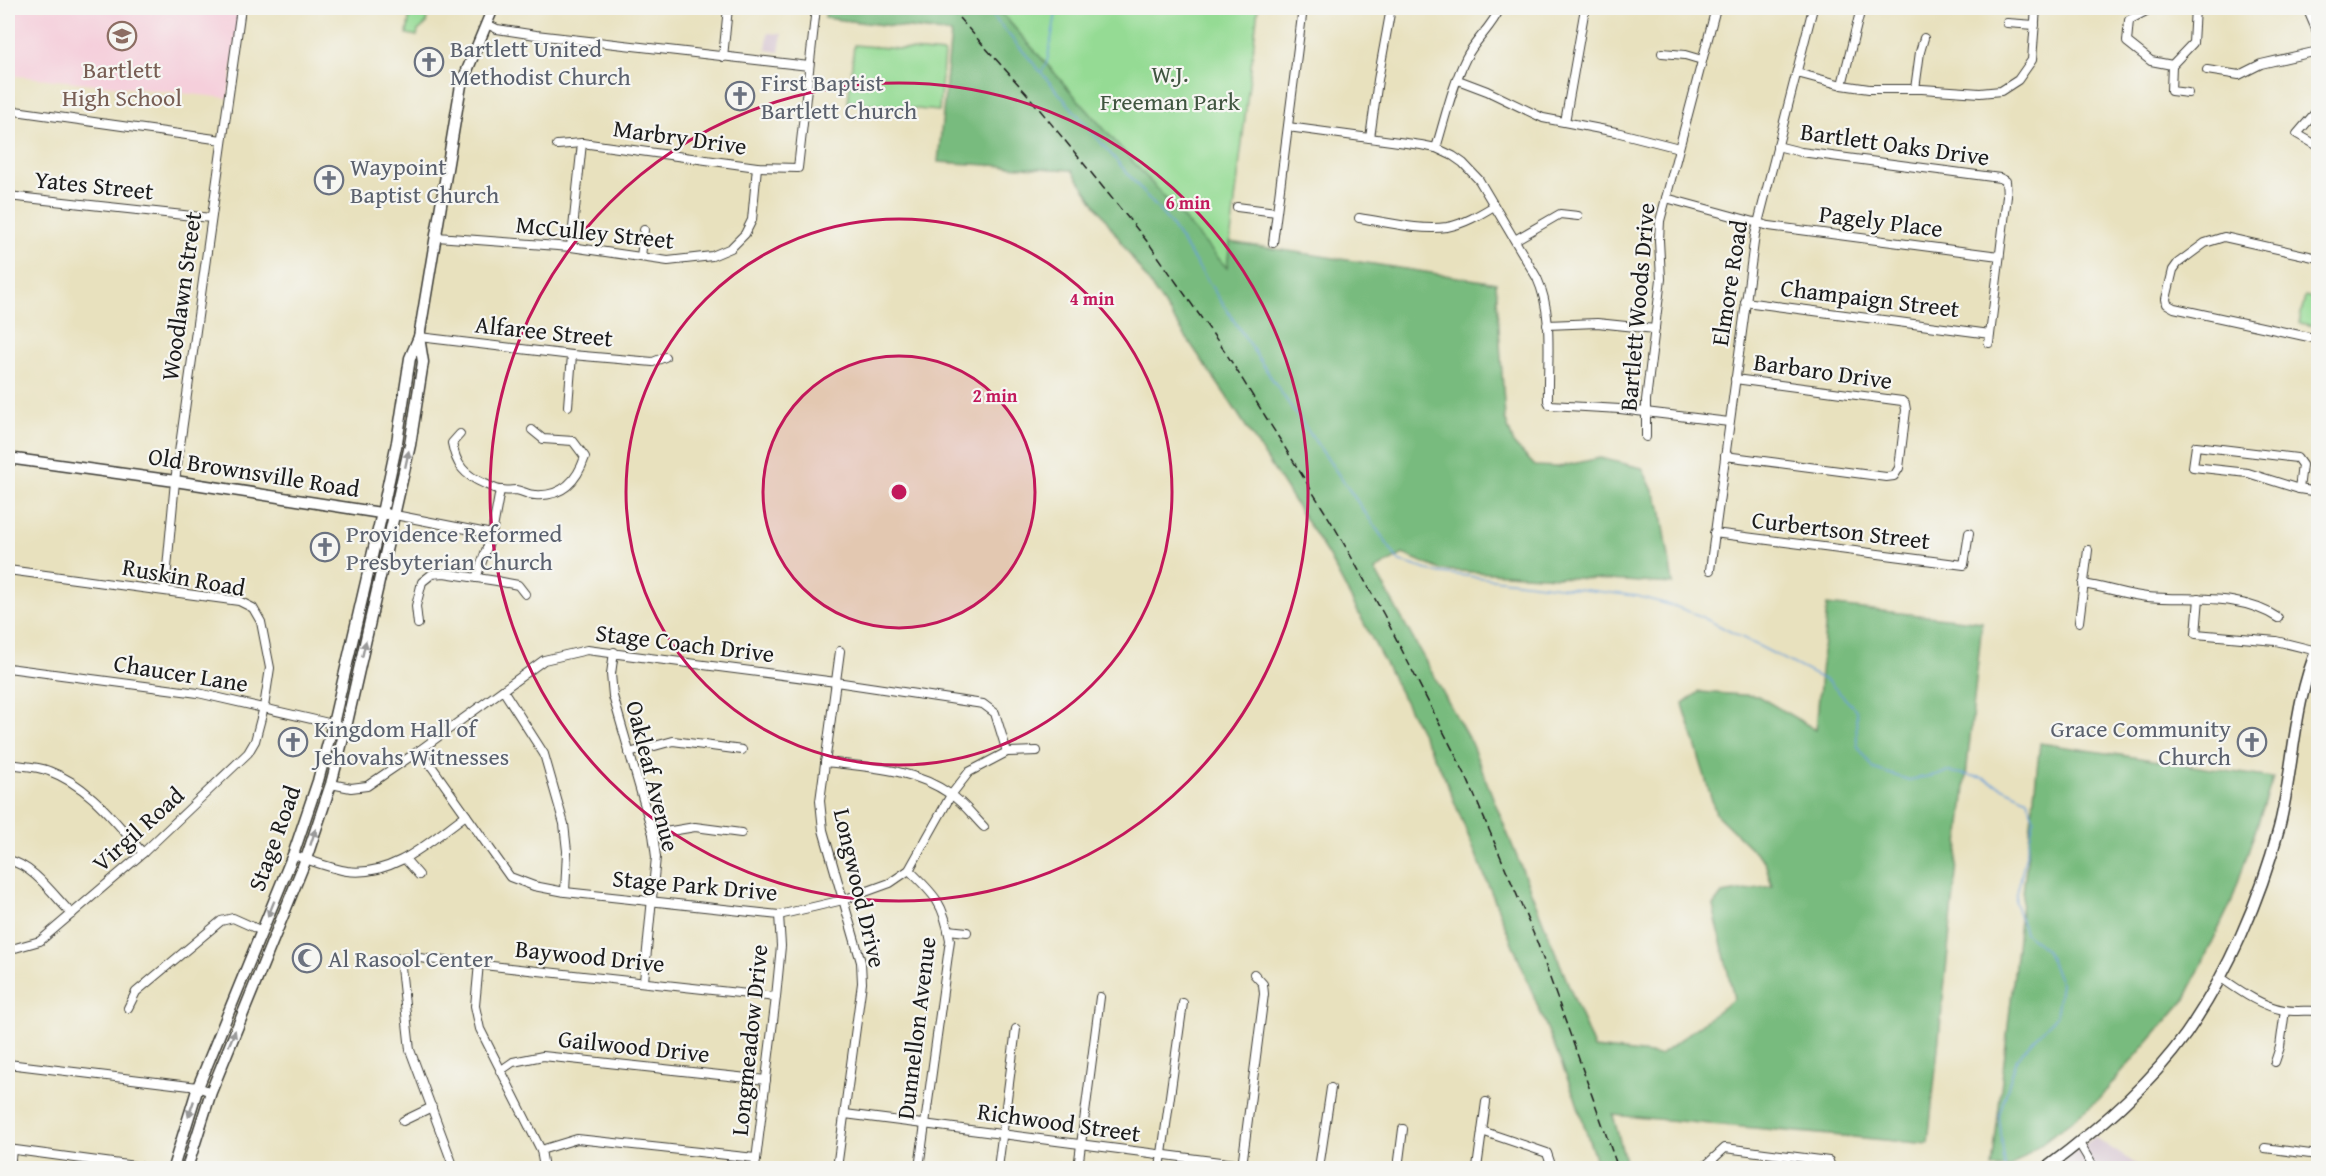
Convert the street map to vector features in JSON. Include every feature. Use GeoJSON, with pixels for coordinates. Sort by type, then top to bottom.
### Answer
{"type":"FeatureCollection","features":[{"type":"Feature","properties":{"kind":"main road","name":"Stage Road"},"geometry":{"type":"LineString","coordinates":[[173,1168],[198,1087],[292,855],[318,781],[382,513],[397,442],[410,358],[419,337],[461,85],[493,8]]}},
{"type":"Feature","properties":{"kind":"main road","name":"Stage Road"},"geometry":{"type":"LineString","coordinates":[[187,1168],[211,1092],[306,859],[331,784],[410,445],[423,362],[419,337]]}},
{"type":"Feature","properties":{"kind":"main road","name":"Old Brownsville Road"},"geometry":{"type":"LineString","coordinates":[[8,458],[395,515]]}},
{"type":"Feature","properties":{"kind":"main road"},"geometry":{"type":"LineString","coordinates":[[2046,1168],[2079,1143],[2148,1080],[2186,1034],[2220,977],[2254,906],[2279,827],[2304,694],[2318,650]]}},
{"type":"Feature","properties":{"kind":"street","name":"Woodlawn Street"},"geometry":{"type":"LineString","coordinates":[[165,590],[175,481],[241,8]]}},
{"type":"Feature","properties":{"kind":"street"},"geometry":{"type":"LineString","coordinates":[[723,57],[728,8]]}},
{"type":"Feature","properties":{"kind":"street"},"geometry":{"type":"LineString","coordinates":[[487,24],[497,29],[536,35],[809,66],[816,8]]}},
{"type":"Feature","properties":{"kind":"street"},"geometry":{"type":"LineString","coordinates":[[1273,243],[1303,8]]}},
{"type":"Feature","properties":{"kind":"street"},"geometry":{"type":"LineString","coordinates":[[1370,138],[1391,8]]}},
{"type":"Feature","properties":{"kind":"street"},"geometry":{"type":"LineString","coordinates":[[1436,148],[1467,55],[1490,26],[1500,8]]}},
{"type":"Feature","properties":{"kind":"street"},"geometry":{"type":"LineString","coordinates":[[1564,122],[1585,8]]}},
{"type":"Feature","properties":{"kind":"street","name":"Bartlett Woods Drive"},"geometry":{"type":"LineString","coordinates":[[1646,437],[1646,400],[1662,279],[1659,232],[1716,8]]}},
{"type":"Feature","properties":{"kind":"street","name":"Elmore Road"},"geometry":{"type":"LineString","coordinates":[[1710,570],[1757,223],[1813,8]]}},
{"type":"Feature","properties":{"kind":"street"},"geometry":{"type":"LineString","coordinates":[[1842,85],[1861,8]]}},
{"type":"Feature","properties":{"kind":"street"},"geometry":{"type":"LineString","coordinates":[[1797,73],[1842,85],[1873,89],[1991,93],[2010,86],[2024,74],[2032,60],[2036,8]]}},
{"type":"Feature","properties":{"kind":"street"},"geometry":{"type":"LineString","coordinates":[[2149,8],[2129,20],[2127,42],[2151,61],[2172,65]]}},
{"type":"Feature","properties":{"kind":"street"},"geometry":{"type":"LineString","coordinates":[[2188,93],[2171,91],[2172,65],[2193,42],[2196,8]]}},
{"type":"Feature","properties":{"kind":"street"},"geometry":{"type":"LineString","coordinates":[[2307,8],[2319,34]]}},
{"type":"Feature","properties":{"kind":"street"},"geometry":{"type":"LineString","coordinates":[[2007,23],[2035,25]]}},
{"type":"Feature","properties":{"kind":"street"},"geometry":{"type":"LineString","coordinates":[[1915,89],[1924,38]]}},
{"type":"Feature","properties":{"kind":"street"},"geometry":{"type":"LineString","coordinates":[[2207,70],[2239,75],[2261,64],[2319,51]]}},
{"type":"Feature","properties":{"kind":"street"},"geometry":{"type":"LineString","coordinates":[[1662,52],[1702,60]]}},
{"type":"Feature","properties":{"kind":"street","name":"Marbry Drive"},"geometry":{"type":"LineString","coordinates":[[557,145],[582,142],[757,167],[798,168],[809,66]]}},
{"type":"Feature","properties":{"kind":"street"},"geometry":{"type":"LineString","coordinates":[[1458,80],[1488,91],[1538,116],[1679,148]]}},
{"type":"Feature","properties":{"kind":"street"},"geometry":{"type":"LineString","coordinates":[[8,110],[222,140]]}},
{"type":"Feature","properties":{"kind":"street"},"geometry":{"type":"LineString","coordinates":[[2319,113],[2315,113],[2297,134],[2319,146]]}},
{"type":"Feature","properties":{"kind":"street"},"geometry":{"type":"LineString","coordinates":[[1288,127],[1436,148],[1459,160],[1475,175],[1540,284],[1545,301],[1547,325],[1547,394],[1550,405],[1612,408],[1729,422]]}},
{"type":"Feature","properties":{"kind":"street"},"geometry":{"type":"LineString","coordinates":[[571,247],[582,142]]}},
{"type":"Feature","properties":{"kind":"street","name":"Bartlett Oaks Drive"},"geometry":{"type":"LineString","coordinates":[[1777,146],[1802,152],[1995,177],[2006,181],[2007,196],[1999,256]]}},
{"type":"Feature","properties":{"kind":"street","name":"McCulley Street"},"geometry":{"type":"LineString","coordinates":[[437,237],[571,247],[668,261],[712,256],[731,248],[745,234],[752,220],[757,167]]}},
{"type":"Feature","properties":{"kind":"street","name":"Yates Street"},"geometry":{"type":"LineString","coordinates":[[8,195],[211,218]]}},
{"type":"Feature","properties":{"kind":"street","name":"Pagely Place"},"geometry":{"type":"LineString","coordinates":[[1666,198],[1757,223],[1999,256]]}},
{"type":"Feature","properties":{"kind":"street"},"geometry":{"type":"LineString","coordinates":[[1359,218],[1443,227],[1468,220],[1494,206]]}},
{"type":"Feature","properties":{"kind":"street"},"geometry":{"type":"LineString","coordinates":[[1237,207],[1276,212]]}},
{"type":"Feature","properties":{"kind":"street"},"geometry":{"type":"LineString","coordinates":[[1515,240],[1560,214],[1578,216]]}},
{"type":"Feature","properties":{"kind":"street"},"geometry":{"type":"LineString","coordinates":[[641,258],[644,230]]}},
{"type":"Feature","properties":{"kind":"street"},"geometry":{"type":"LineString","coordinates":[[2319,258],[2224,237],[2205,243],[2185,257],[2173,270],[2166,299],[2171,307],[2319,339]]}},
{"type":"Feature","properties":{"kind":"street"},"geometry":{"type":"LineString","coordinates":[[1989,343],[1999,256]]}},
{"type":"Feature","properties":{"kind":"street","name":"Champaign Street"},"geometry":{"type":"LineString","coordinates":[[1745,302],[1990,333]]}},
{"type":"Feature","properties":{"kind":"street"},"geometry":{"type":"LineString","coordinates":[[1547,325],[1597,323],[1655,329]]}},
{"type":"Feature","properties":{"kind":"street","name":"Alfaree Street"},"geometry":{"type":"LineString","coordinates":[[419,337],[653,362],[665,357]]}},
{"type":"Feature","properties":{"kind":"street"},"geometry":{"type":"LineString","coordinates":[[568,406],[572,355]]}},
{"type":"Feature","properties":{"kind":"street","name":"Barbaro Drive"},"geometry":{"type":"LineString","coordinates":[[1725,456],[1892,477],[1897,474],[1899,468],[1905,404],[1897,400],[1735,379]]}},
{"type":"Feature","properties":{"kind":"street"},"geometry":{"type":"LineString","coordinates":[[460,434],[452,443],[455,458],[463,471],[500,490],[517,490],[534,495],[552,494],[569,487],[581,470],[585,457],[573,441],[543,439],[532,430]]}},
{"type":"Feature","properties":{"kind":"street"},"geometry":{"type":"LineString","coordinates":[[2299,489],[2301,465],[2297,458],[2196,446],[2193,467],[2248,473],[2299,489],[2319,492]]}},
{"type":"Feature","properties":{"kind":"street"},"geometry":{"type":"LineString","coordinates":[[476,578],[492,534],[500,490]]}},
{"type":"Feature","properties":{"kind":"street","name":"Old Brownsville Road"},"geometry":{"type":"LineString","coordinates":[[395,515],[492,534]]}},
{"type":"Feature","properties":{"kind":"street","name":"Curbertson Street"},"geometry":{"type":"LineString","coordinates":[[1714,533],[1964,565],[1969,533]]}},
{"type":"Feature","properties":{"kind":"street"},"geometry":{"type":"LineString","coordinates":[[2079,622],[2088,550]]}},
{"type":"Feature","properties":{"kind":"street","name":"Ruskin Road"},"geometry":{"type":"LineString","coordinates":[[8,570],[238,601],[253,608],[261,622],[270,668],[264,707]]}},
{"type":"Feature","properties":{"kind":"street"},"geometry":{"type":"LineString","coordinates":[[418,624],[416,606],[422,582],[432,574],[444,573],[518,585],[525,594]]}},
{"type":"Feature","properties":{"kind":"street"},"geometry":{"type":"LineString","coordinates":[[2083,584],[2139,596],[2199,598],[2259,606],[2278,618]]}},
{"type":"Feature","properties":{"kind":"street"},"geometry":{"type":"LineString","coordinates":[[2199,598],[2196,634],[2277,641],[2318,650]]}},
{"type":"Feature","properties":{"kind":"street","name":"Stage Coach Drive"},"geometry":{"type":"LineString","coordinates":[[331,784],[351,788],[367,786],[544,660],[586,650],[836,682],[983,704],[995,713],[1007,752]]}},
{"type":"Feature","properties":{"kind":"street","name":"Longwood Drive"},"geometry":{"type":"LineString","coordinates":[[837,1168],[862,983],[861,962],[823,830],[820,801],[840,651]]}},
{"type":"Feature","properties":{"kind":"street","name":"Oakleaf Avenue"},"geometry":{"type":"LineString","coordinates":[[614,652],[611,674],[613,696],[653,834],[656,857],[644,981]]}},
{"type":"Feature","properties":{"kind":"street","name":"Chaucer Lane"},"geometry":{"type":"LineString","coordinates":[[8,668],[198,693],[346,727]]}},
{"type":"Feature","properties":{"kind":"street"},"geometry":{"type":"LineString","coordinates":[[503,690],[544,754],[564,824],[567,851],[565,892]]}},
{"type":"Feature","properties":{"kind":"street","name":"Virgil Road"},"geometry":{"type":"LineString","coordinates":[[8,950],[40,940],[143,853],[248,753],[255,741],[264,707]]}},
{"type":"Feature","properties":{"kind":"street"},"geometry":{"type":"LineString","coordinates":[[629,753],[673,741],[742,750]]}},
{"type":"Feature","properties":{"kind":"street","name":"Stage Park Drive"},"geometry":{"type":"LineString","coordinates":[[420,750],[510,877],[534,886],[565,892],[779,915],[843,900],[890,883],[909,870],[951,795],[969,772],[1007,752],[1037,751]]}},
{"type":"Feature","properties":{"kind":"street"},"geometry":{"type":"LineString","coordinates":[[825,762],[895,770],[920,778],[951,795],[984,827]]}},
{"type":"Feature","properties":{"kind":"street"},"geometry":{"type":"LineString","coordinates":[[8,764],[47,770],[77,784],[99,804],[143,853]]}},
{"type":"Feature","properties":{"kind":"street"},"geometry":{"type":"LineString","coordinates":[[292,855],[345,871],[370,872],[405,859],[466,815]]}},
{"type":"Feature","properties":{"kind":"street"},"geometry":{"type":"LineString","coordinates":[[653,834],[695,827],[741,832]]}},
{"type":"Feature","properties":{"kind":"street"},"geometry":{"type":"LineString","coordinates":[[405,859],[419,875]]}},
{"type":"Feature","properties":{"kind":"street"},"geometry":{"type":"LineString","coordinates":[[8,860],[16,862],[31,872],[72,914]]}},
{"type":"Feature","properties":{"kind":"street","name":"Dunnellon Avenue"},"geometry":{"type":"LineString","coordinates":[[909,870],[932,891],[946,916],[950,940],[919,1168]]}},
{"type":"Feature","properties":{"kind":"street","name":"Longmeadow Drive"},"geometry":{"type":"LineString","coordinates":[[755,1168],[781,946],[779,915]]}},
{"type":"Feature","properties":{"kind":"street"},"geometry":{"type":"LineString","coordinates":[[128,1008],[136,992],[221,921],[233,918],[262,931]]}},
{"type":"Feature","properties":{"kind":"street"},"geometry":{"type":"LineString","coordinates":[[948,930],[967,932]]}},
{"type":"Feature","properties":{"kind":"street","name":"Baywood Drive"},"geometry":{"type":"LineString","coordinates":[[432,1107],[410,1050],[400,958],[479,963],[776,997]]}},
{"type":"Feature","properties":{"kind":"street"},"geometry":{"type":"LineString","coordinates":[[479,963],[475,1006],[480,1029],[541,1150],[544,1168]]}},
{"type":"Feature","properties":{"kind":"street"},"geometry":{"type":"LineString","coordinates":[[1242,1166],[1264,994],[1263,984],[1254,974]]}},
{"type":"Feature","properties":{"kind":"street"},"geometry":{"type":"LineString","coordinates":[[2220,977],[2248,996],[2267,1005],[2285,1010],[2319,1011]]}},
{"type":"Feature","properties":{"kind":"street"},"geometry":{"type":"LineString","coordinates":[[1078,1168],[1100,997]]}},
{"type":"Feature","properties":{"kind":"street"},"geometry":{"type":"LineString","coordinates":[[1160,1168],[1183,1003]]}},
{"type":"Feature","properties":{"kind":"street"},"geometry":{"type":"LineString","coordinates":[[2275,1062],[2280,1047],[2285,1010]]}},
{"type":"Feature","properties":{"kind":"street"},"geometry":{"type":"LineString","coordinates":[[998,1168],[1016,1029]]}},
{"type":"Feature","properties":{"kind":"street","name":"Gailwood Drive"},"geometry":{"type":"LineString","coordinates":[[500,1071],[513,1062],[543,1056],[766,1080]]}},
{"type":"Feature","properties":{"kind":"street"},"geometry":{"type":"LineString","coordinates":[[8,1064],[198,1087],[211,1092]]}},
{"type":"Feature","properties":{"kind":"street"},"geometry":{"type":"LineString","coordinates":[[1319,1168],[1331,1088]]}},
{"type":"Feature","properties":{"kind":"street"},"geometry":{"type":"LineString","coordinates":[[1477,1168],[1486,1102]]}},
{"type":"Feature","properties":{"kind":"street"},"geometry":{"type":"LineString","coordinates":[[403,1121],[432,1107],[454,1168]]}},
{"type":"Feature","properties":{"kind":"street","name":"Richwood Street"},"geometry":{"type":"LineString","coordinates":[[845,1114],[1267,1168]]}},
{"type":"Feature","properties":{"kind":"street"},"geometry":{"type":"LineString","coordinates":[[1398,1168],[1403,1129]]}},
{"type":"Feature","properties":{"kind":"street"},"geometry":{"type":"LineString","coordinates":[[1482,1131],[1547,1153],[1552,1168]]}},
{"type":"Feature","properties":{"kind":"street"},"geometry":{"type":"LineString","coordinates":[[541,1150],[577,1139],[755,1158]]}},
{"type":"Feature","properties":{"kind":"street"},"geometry":{"type":"LineString","coordinates":[[2079,1143],[2094,1168]]}},
{"type":"Feature","properties":{"kind":"street"},"geometry":{"type":"LineString","coordinates":[[1703,1168],[1725,1148],[1829,1161],[1831,1168]]}},
{"type":"Feature","properties":{"kind":"street"},"geometry":{"type":"LineString","coordinates":[[2265,1148],[2319,1155]]}},
{"type":"Feature","properties":{"kind":"street"},"geometry":{"type":"LineString","coordinates":[[10,1168],[10,1150],[150,1168]]}},
{"type":"Feature","properties":{"kind":"shaded area","name":"Bartlett High School"},"geometry":{"type":"Polygon","coordinates":[[[8,8],[241,8],[228,98],[8,75],[8,8]]]}},
{"type":"Feature","properties":{"kind":"shaded area"},"geometry":{"type":"Polygon","coordinates":[[[768,33],[782,34],[779,52],[766,50],[768,33]]]}},
{"type":"Feature","properties":{"kind":"shaded area"},"geometry":{"type":"Polygon","coordinates":[[[2094,1137],[2142,1168],[2055,1168],[2094,1137]]]}},
{"type":"Feature","properties":{"kind":"green space"},"geometry":{"type":"Polygon","coordinates":[[[826,8],[997,8],[1227,268],[1230,242],[1496,283],[1505,418],[1514,444],[1535,466],[1558,467],[1600,458],[1642,468],[1661,507],[1673,584],[1441,570],[1403,554],[1375,570],[1471,743],[1594,1048],[1660,1055],[1734,999],[1713,906],[1722,894],[1772,886],[1765,862],[1716,814],[1683,704],[1699,692],[1758,696],[1816,730],[1827,605],[1982,622],[1928,1144],[1613,1115],[1627,1168],[1598,1168],[1575,1097],[1443,774],[1328,555],[1229,400],[1072,170],[938,162],[951,33],[825,18],[826,8]]]}},
{"type":"Feature","properties":{"kind":"green space","name":"W.J. Freeman Park"},"geometry":{"type":"Polygon","coordinates":[[[997,8],[1258,8],[1227,269],[997,8]]]}},
{"type":"Feature","properties":{"kind":"green space"},"geometry":{"type":"Polygon","coordinates":[[[410,12],[427,17],[426,24],[418,31],[417,36],[407,34],[410,12]]]}},
{"type":"Feature","properties":{"kind":"green space"},"geometry":{"type":"Polygon","coordinates":[[[854,45],[944,53],[939,111],[848,103],[854,45]]]}},
{"type":"Feature","properties":{"kind":"green space"},"geometry":{"type":"Polygon","coordinates":[[[2305,296],[2318,299],[2318,327],[2299,323],[2305,296]]]}},
{"type":"Feature","properties":{"kind":"green space"},"geometry":{"type":"Polygon","coordinates":[[[2040,743],[2273,778],[2231,903],[2185,999],[2098,1100],[2009,1168],[1992,1168],[2040,743]]]}},
{"type":"Feature","properties":{"kind":"waterway"},"geometry":{"type":"LineString","coordinates":[[986,8],[1169,222],[1280,391],[1399,561],[1434,572],[1637,596],[1698,615],[1829,682],[1856,710],[1857,745],[1874,769],[1909,780],[1950,772],[1983,778],[2027,799],[2034,819],[2015,902],[2025,933],[2046,950],[2061,984],[2056,1016],[2017,1058],[1999,1115],[2005,1168]]}},
{"type":"Feature","properties":{"kind":"waterway"},"geometry":{"type":"LineString","coordinates":[[1042,71],[1047,62],[1057,8]]}},
{"type":"Feature","properties":{"kind":"railway"},"geometry":{"type":"LineString","coordinates":[[950,8],[1027,94],[1150,245],[1224,350],[1335,528],[1384,615],[1466,776],[1537,942],[1618,1168]]}},
{"type":"Feature","properties":{"kind":"place","name":"Bartlett High School"},"geometry":{"type":"Point","coordinates":[122,36]}},
{"type":"Feature","properties":{"kind":"place","name":"Bartlett United Methodist Church"},"geometry":{"type":"Point","coordinates":[429,62]}},
{"type":"Feature","properties":{"kind":"place","name":"First Baptist Bartlett Church"},"geometry":{"type":"Point","coordinates":[740,96]}},
{"type":"Feature","properties":{"kind":"place","name":"Waypoint Baptist Church"},"geometry":{"type":"Point","coordinates":[329,180]}},
{"type":"Feature","properties":{"kind":"place","name":"Providence Reformed Presbyterian Church"},"geometry":{"type":"Point","coordinates":[325,547]}},
{"type":"Feature","properties":{"kind":"place","name":"Kingdom Hall of Jehovahs Witnesses"},"geometry":{"type":"Point","coordinates":[293,742]}},
{"type":"Feature","properties":{"kind":"place","name":"Grace Community Church"},"geometry":{"type":"Point","coordinates":[2252,742]}},
{"type":"Feature","properties":{"kind":"place","name":"Al Rasool Center"},"geometry":{"type":"Point","coordinates":[307,958]}}]}
